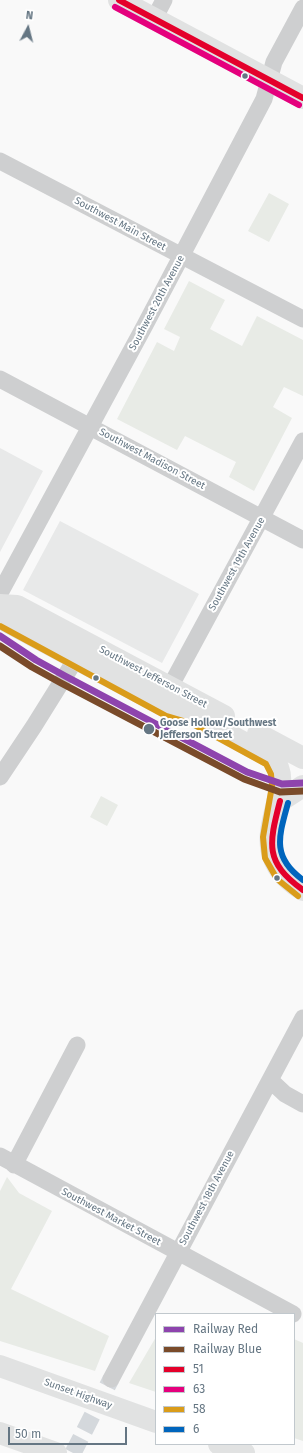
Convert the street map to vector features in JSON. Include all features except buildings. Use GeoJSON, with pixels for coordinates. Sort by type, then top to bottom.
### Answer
{"type":"FeatureCollection","features":[{"type":"Feature","properties":{"kind":"main road"},"geometry":{"type":"LineString","coordinates":[[119,0],[159,9],[270,80],[303,98]]}},
{"type":"Feature","properties":{"kind":"main road","name":"Southwest Jefferson Street"},"geometry":{"type":"LineString","coordinates":[[0,605],[17,606],[170,710],[196,717],[268,755],[276,762],[282,777],[280,801],[272,829],[272,852],[282,874],[291,883],[303,890]]}},
{"type":"Feature","properties":{"kind":"main road","name":"Southwest Jefferson Street"},"geometry":{"type":"LineString","coordinates":[[0,613],[6,621],[170,687],[302,756]]}},
{"type":"Feature","properties":{"kind":"main road"},"geometry":{"type":"LineString","coordinates":[[280,801],[303,786]]}},
{"type":"Feature","properties":{"kind":"main road","name":"Sunset Highway"},"geometry":{"type":"LineString","coordinates":[[0,1366],[155,1422]]}},
{"type":"Feature","properties":{"kind":"main road"},"geometry":{"type":"LineString","coordinates":[[0,1433],[56,1453]]}},
{"type":"Feature","properties":{"kind":"main road"},"geometry":{"type":"LineString","coordinates":[[222,1445],[244,1453]]}},
{"type":"Feature","properties":{"kind":"street","name":"Southwest 20th Avenue"},"geometry":{"type":"LineString","coordinates":[[0,593],[182,256],[266,96],[274,62],[303,8]]}},
{"type":"Feature","properties":{"kind":"street","name":"Southwest Main Street"},"geometry":{"type":"LineString","coordinates":[[0,161],[303,319]]}},
{"type":"Feature","properties":{"kind":"street","name":"Southwest Madison Street"},"geometry":{"type":"LineString","coordinates":[[0,378],[303,540]]}},
{"type":"Feature","properties":{"kind":"street","name":"Southwest 19th Avenue"},"geometry":{"type":"LineString","coordinates":[[170,687],[303,441]]}},
{"type":"Feature","properties":{"kind":"street"},"geometry":{"type":"LineString","coordinates":[[0,778],[5,758],[81,650]]}},
{"type":"Feature","properties":{"kind":"street","name":"Southwest 18th Avenue"},"geometry":{"type":"LineString","coordinates":[[111,1379],[303,1018]]}},
{"type":"Feature","properties":{"kind":"street"},"geometry":{"type":"LineString","coordinates":[[7,1161],[77,1045]]}},
{"type":"Feature","properties":{"kind":"street"},"geometry":{"type":"LineString","coordinates":[[270,1080],[284,1094],[303,1104]]}},
{"type":"Feature","properties":{"kind":"street","name":"Southwest Market Street"},"geometry":{"type":"LineString","coordinates":[[7,1161],[291,1313]]}},
{"type":"Feature","properties":{"kind":"shaded area"},"geometry":{"type":"Polygon","coordinates":[[[269,193],[289,204],[269,242],[248,231],[269,193]]]}},
{"type":"Feature","properties":{"kind":"shaded area"},"geometry":{"type":"Polygon","coordinates":[[[189,281],[225,300],[210,329],[242,346],[257,316],[303,340],[303,396],[284,387],[273,407],[292,418],[254,491],[229,477],[236,462],[185,436],[177,450],[117,419],[157,342],[174,351],[180,337],[164,329],[189,281]]]}},
{"type":"Feature","properties":{"kind":"shaded area"},"geometry":{"type":"Polygon","coordinates":[[[0,448],[43,471],[0,552],[0,448]]]}},
{"type":"Feature","properties":{"kind":"shaded area"},"geometry":{"type":"Polygon","coordinates":[[[60,521],[199,594],[162,663],[23,590],[60,521]]]}},
{"type":"Feature","properties":{"kind":"shaded area"},"geometry":{"type":"Polygon","coordinates":[[[101,796],[118,805],[107,826],[90,817],[101,796]]]}},
{"type":"Feature","properties":{"kind":"shaded area"},"geometry":{"type":"Polygon","coordinates":[[[7,1177],[19,1193],[52,1211],[11,1289],[109,1336],[95,1371],[0,1341],[0,1191],[7,1177]]]}},
{"type":"Feature","properties":{"kind":"shaded area"},"geometry":{"type":"Polygon","coordinates":[[[155,1339],[155,1392],[129,1383],[155,1339]]]}},
{"type":"Feature","properties":{"kind":"shaded area"},"geometry":{"type":"Polygon","coordinates":[[[295,1339],[303,1343],[303,1441],[295,1438],[295,1339]]]}},
{"type":"Feature","properties":{"kind":"tunnel"},"geometry":{"type":"LineString","coordinates":[[73,1453],[111,1379]]}},
{"type":"Feature","properties":{"kind":"rail line","name":"Red"},"geometry":{"type":"LineString","coordinates":[[0,636],[36,660],[65,676],[247,772],[282,784],[303,783]]}},
{"type":"Feature","properties":{"kind":"rail line","name":"Blue"},"geometry":{"type":"LineString","coordinates":[[0,646],[32,667],[61,683],[244,779],[280,792],[303,791]]}},
{"type":"Feature","properties":{"kind":"transit line","name":"51"},"geometry":{"type":"LineString","coordinates":[[119,0],[303,98]]}},
{"type":"Feature","properties":{"kind":"transit line","name":"63"},"geometry":{"type":"LineString","coordinates":[[115,7],[299,105]]}},
{"type":"Feature","properties":{"kind":"transit line","name":"58"},"geometry":{"type":"LineString","coordinates":[[0,626],[166,716],[193,724],[266,764],[271,774],[272,786],[263,837],[265,858],[277,879],[298,896]]}},
{"type":"Feature","properties":{"kind":"transit line","name":"51"},"geometry":{"type":"LineString","coordinates":[[280,801],[273,829],[273,851],[281,870],[290,880],[303,890]]}},
{"type":"Feature","properties":{"kind":"transit line","name":"6"},"geometry":{"type":"LineString","coordinates":[[288,803],[280,836],[280,845],[286,863],[303,880]]}},
{"type":"Feature","properties":{"kind":"place","name":"Goose Hollow/Southwest Jefferson Street"},"geometry":{"type":"Point","coordinates":[149,729]}}]}
